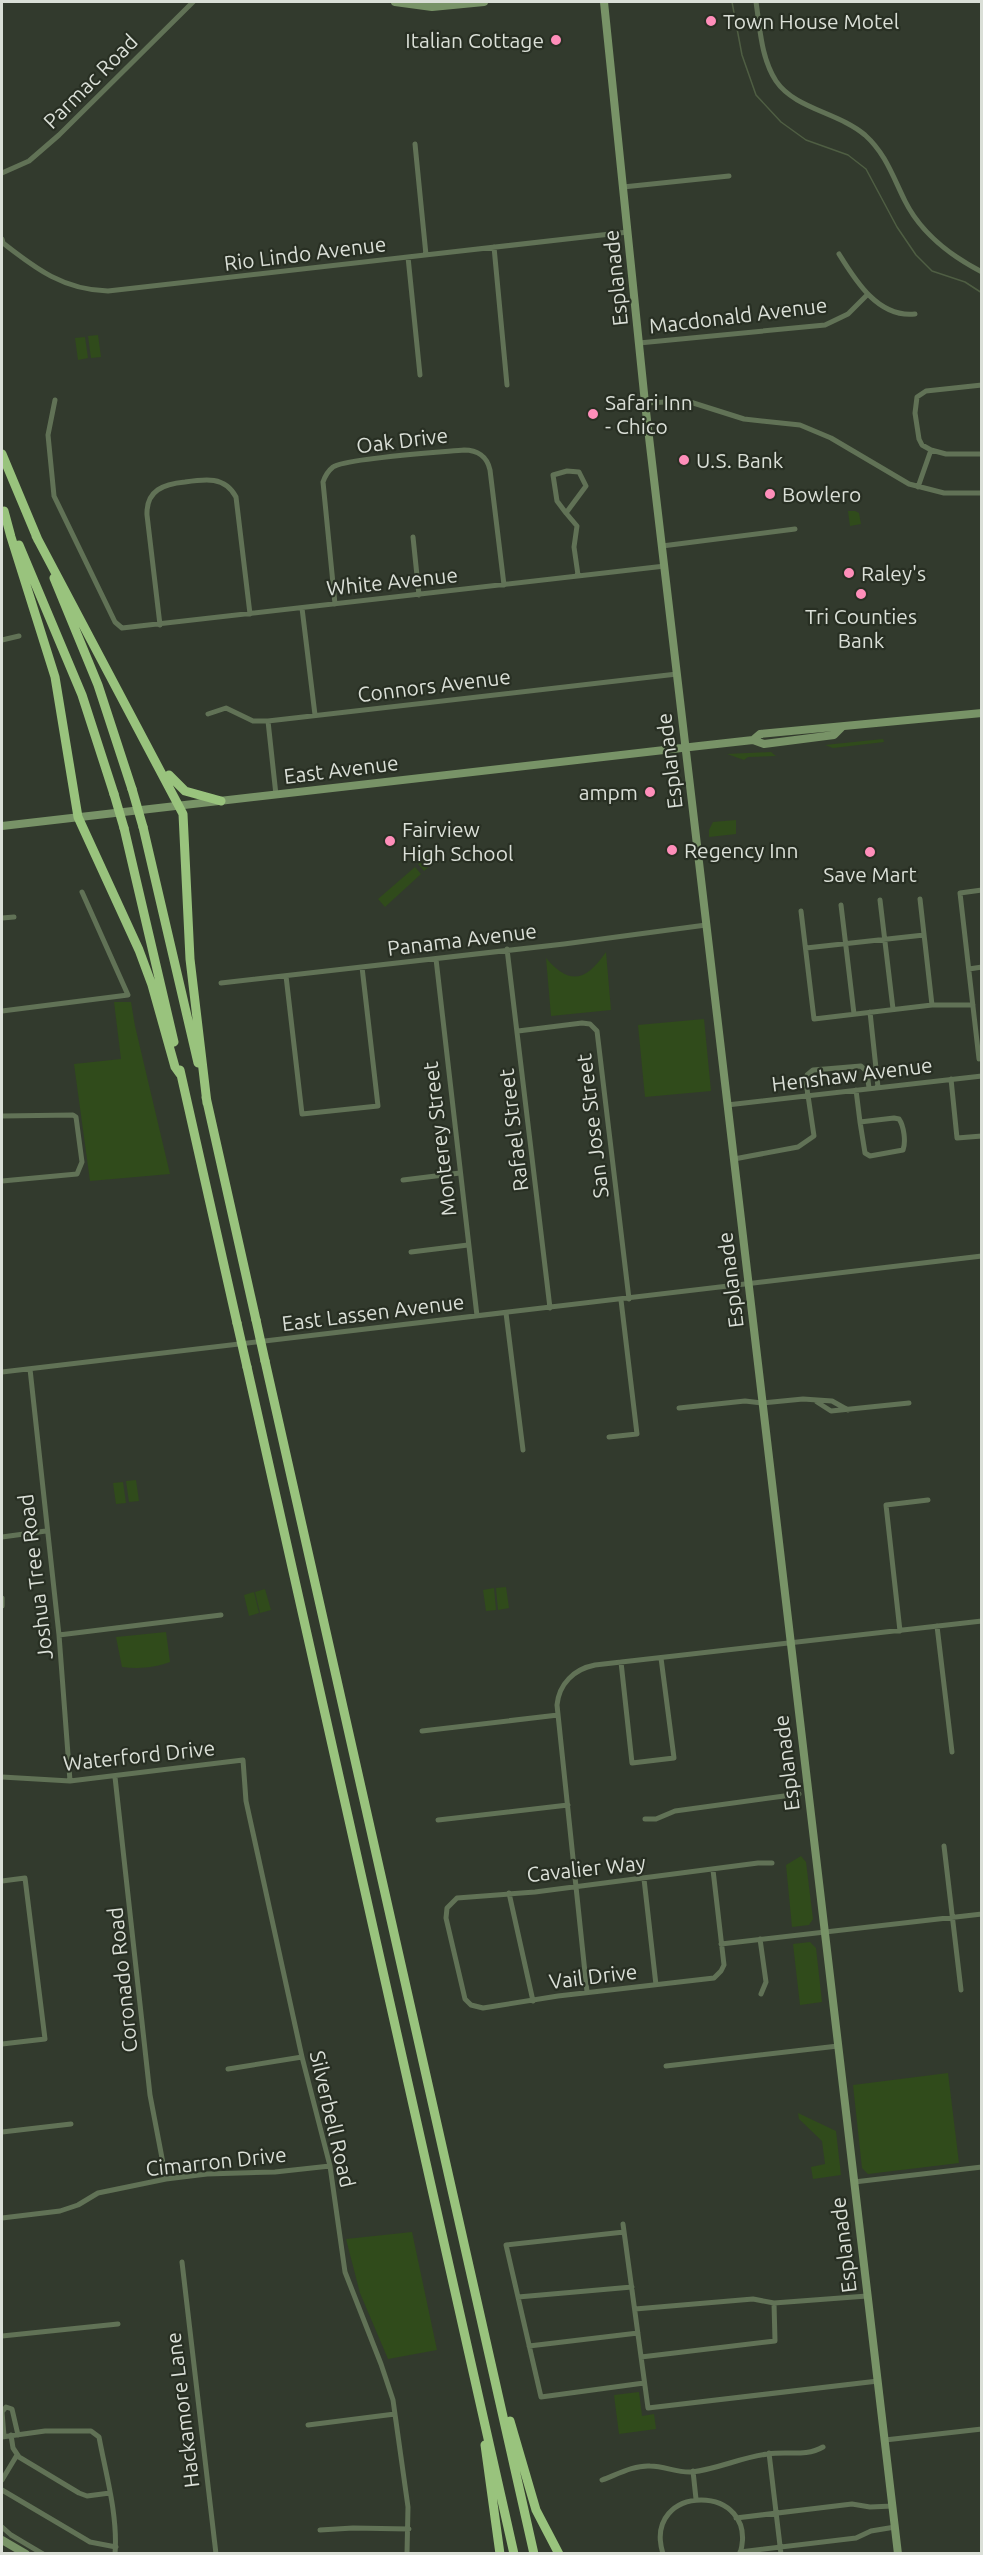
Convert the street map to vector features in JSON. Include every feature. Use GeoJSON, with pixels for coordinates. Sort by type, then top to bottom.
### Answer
{"type":"FeatureCollection","features":[{"type":"Feature","properties":{"kind":"highway"},"geometry":{"type":"LineString","coordinates":[[2,454],[98,685],[143,827],[534,2553]]}},
{"type":"Feature","properties":{"kind":"highway"},"geometry":{"type":"LineString","coordinates":[[3,507],[82,695],[124,828],[514,2553]]}},
{"type":"Feature","properties":{"kind":"highway"},"geometry":{"type":"LineString","coordinates":[[3,507],[55,677],[78,817],[139,950],[152,985],[175,1067],[180,1074]]}},
{"type":"Feature","properties":{"kind":"highway"},"geometry":{"type":"LineString","coordinates":[[36,536],[137,723],[183,814],[191,968],[207,1103]]}},
{"type":"Feature","properties":{"kind":"highway"},"geometry":{"type":"LineString","coordinates":[[137,723],[176,785],[188,793],[221,801]]}},
{"type":"Feature","properties":{"kind":"highway"},"geometry":{"type":"LineString","coordinates":[[499,2397],[506,2406],[536,2510],[559,2553]]}},
{"type":"Feature","properties":{"kind":"highway"},"geometry":{"type":"LineString","coordinates":[[484,2419],[484,2442],[500,2553]]}},
{"type":"Feature","properties":{"kind":"main road"},"geometry":{"type":"LineString","coordinates":[[395,2],[434,7],[484,2]]}},
{"type":"Feature","properties":{"kind":"main road","name":"Esplanade"},"geometry":{"type":"LineString","coordinates":[[604,2],[645,403],[898,2553]]}},
{"type":"Feature","properties":{"kind":"main road","name":"East Avenue"},"geometry":{"type":"LineString","coordinates":[[2,826],[753,740],[760,734],[832,726],[841,728],[981,712]]}},
{"type":"Feature","properties":{"kind":"main road"},"geometry":{"type":"LineString","coordinates":[[2,2540],[26,2553]]}},
{"type":"Feature","properties":{"kind":"street","name":"Parmac Road"},"geometry":{"type":"LineString","coordinates":[[2,173],[29,160],[59,135],[193,2]]}},
{"type":"Feature","properties":{"kind":"street"},"geometry":{"type":"LineString","coordinates":[[756,2],[765,56],[772,75],[782,88],[799,102],[844,120],[866,136],[885,158],[905,201],[922,226],[954,255],[981,272]]}},
{"type":"Feature","properties":{"kind":"street"},"geometry":{"type":"LineString","coordinates":[[416,144],[426,255]]}},
{"type":"Feature","properties":{"kind":"street"},"geometry":{"type":"LineString","coordinates":[[623,187],[729,176]]}},
{"type":"Feature","properties":{"kind":"street","name":"Rio Lindo Avenue"},"geometry":{"type":"LineString","coordinates":[[2,239],[3,243],[41,273],[75,286],[102,291],[628,232]]}},
{"type":"Feature","properties":{"kind":"street"},"geometry":{"type":"LineString","coordinates":[[494,247],[507,385]]}},
{"type":"Feature","properties":{"kind":"street"},"geometry":{"type":"LineString","coordinates":[[839,254],[868,294],[895,312],[915,314]]}},
{"type":"Feature","properties":{"kind":"street"},"geometry":{"type":"LineString","coordinates":[[408,257],[420,375]]}},
{"type":"Feature","properties":{"kind":"street","name":"Macdonald Avenue"},"geometry":{"type":"LineString","coordinates":[[639,343],[825,325],[848,314],[868,294]]}},
{"type":"Feature","properties":{"kind":"street"},"geometry":{"type":"LineString","coordinates":[[981,385],[926,391],[917,396],[915,407],[919,440],[922,445],[931,450],[953,454],[981,454]]}},
{"type":"Feature","properties":{"kind":"street","name":"White Avenue"},"geometry":{"type":"LineString","coordinates":[[55,400],[48,440],[56,500],[115,621],[122,628],[665,566]]}},
{"type":"Feature","properties":{"kind":"street"},"geometry":{"type":"LineString","coordinates":[[645,403],[687,401],[744,419],[806,427],[831,438],[918,487],[944,493],[981,493]]}},
{"type":"Feature","properties":{"kind":"street","name":"Oak Drive"},"geometry":{"type":"LineString","coordinates":[[335,604],[322,492],[324,478],[331,469],[338,465],[394,458],[468,450],[484,458],[490,470],[504,585]]}},
{"type":"Feature","properties":{"kind":"street"},"geometry":{"type":"LineString","coordinates":[[918,487],[931,450]]}},
{"type":"Feature","properties":{"kind":"street"},"geometry":{"type":"LineString","coordinates":[[566,513],[586,486],[579,472],[567,471],[553,475],[557,501],[566,513],[577,526],[574,547],[578,575]]}},
{"type":"Feature","properties":{"kind":"street"},"geometry":{"type":"LineString","coordinates":[[160,625],[147,511],[148,501],[157,489],[164,485],[204,479],[214,479],[223,483],[236,497],[250,614]]}},
{"type":"Feature","properties":{"kind":"street"},"geometry":{"type":"LineString","coordinates":[[662,546],[795,529]]}},
{"type":"Feature","properties":{"kind":"street"},"geometry":{"type":"LineString","coordinates":[[413,537],[419,595]]}},
{"type":"Feature","properties":{"kind":"street"},"geometry":{"type":"LineString","coordinates":[[302,608],[315,716]]}},
{"type":"Feature","properties":{"kind":"street"},"geometry":{"type":"LineString","coordinates":[[2,640],[19,636]]}},
{"type":"Feature","properties":{"kind":"street","name":"Connors Avenue"},"geometry":{"type":"LineString","coordinates":[[208,714],[226,708],[254,721],[268,721],[677,674]]}},
{"type":"Feature","properties":{"kind":"street"},"geometry":{"type":"LineString","coordinates":[[268,721],[276,795]]}},
{"type":"Feature","properties":{"kind":"street"},"geometry":{"type":"LineString","coordinates":[[981,890],[960,893],[979,1059],[981,1058]]}},
{"type":"Feature","properties":{"kind":"street"},"geometry":{"type":"LineString","coordinates":[[2,1011],[128,995],[82,892]]}},
{"type":"Feature","properties":{"kind":"street"},"geometry":{"type":"LineString","coordinates":[[920,899],[932,1005]]}},
{"type":"Feature","properties":{"kind":"street"},"geometry":{"type":"LineString","coordinates":[[880,900],[893,1010]]}},
{"type":"Feature","properties":{"kind":"street"},"geometry":{"type":"LineString","coordinates":[[841,905],[854,1014]]}},
{"type":"Feature","properties":{"kind":"street"},"geometry":{"type":"LineString","coordinates":[[801,911],[814,1019],[932,1005],[973,1005]]}},
{"type":"Feature","properties":{"kind":"street"},"geometry":{"type":"LineString","coordinates":[[2,918],[14,917]]}},
{"type":"Feature","properties":{"kind":"street","name":"Panama Avenue"},"geometry":{"type":"LineString","coordinates":[[221,983],[706,926]]}},
{"type":"Feature","properties":{"kind":"street"},"geometry":{"type":"LineString","coordinates":[[806,948],[924,934]]}},
{"type":"Feature","properties":{"kind":"street","name":"Rafael Street"},"geometry":{"type":"LineString","coordinates":[[507,949],[550,1308]]}},
{"type":"Feature","properties":{"kind":"street","name":"Monterey Street"},"geometry":{"type":"LineString","coordinates":[[436,958],[477,1316]]}},
{"type":"Feature","properties":{"kind":"street"},"geometry":{"type":"LineString","coordinates":[[286,976],[302,1114],[378,1106],[362,967]]}},
{"type":"Feature","properties":{"kind":"street"},"geometry":{"type":"LineString","coordinates":[[969,969],[981,967]]}},
{"type":"Feature","properties":{"kind":"street"},"geometry":{"type":"LineString","coordinates":[[870,1012],[878,1087]]}},
{"type":"Feature","properties":{"kind":"street","name":"San Jose Street"},"geometry":{"type":"LineString","coordinates":[[518,1031],[587,1023],[597,1031],[629,1299]]}},
{"type":"Feature","properties":{"kind":"street"},"geometry":{"type":"LineString","coordinates":[[734,1159],[798,1147],[814,1136],[806,1080],[811,1071],[855,1065],[866,1070],[869,1088]]}},
{"type":"Feature","properties":{"kind":"street","name":"Henshaw Avenue"},"geometry":{"type":"LineString","coordinates":[[727,1105],[981,1076]]}},
{"type":"Feature","properties":{"kind":"street"},"geometry":{"type":"LineString","coordinates":[[951,1079],[957,1138],[981,1136]]}},
{"type":"Feature","properties":{"kind":"street"},"geometry":{"type":"LineString","coordinates":[[856,1090],[863,1150],[866,1155],[900,1152],[904,1149],[900,1119],[860,1122]]}},
{"type":"Feature","properties":{"kind":"street"},"geometry":{"type":"LineString","coordinates":[[2,1116],[73,1115],[78,1124],[82,1162],[76,1174],[2,1181]]}},
{"type":"Feature","properties":{"kind":"street"},"geometry":{"type":"LineString","coordinates":[[403,1180],[460,1173]]}},
{"type":"Feature","properties":{"kind":"street"},"geometry":{"type":"LineString","coordinates":[[411,1252],[468,1245]]}},
{"type":"Feature","properties":{"kind":"street","name":"East Lassen Avenue"},"geometry":{"type":"LineString","coordinates":[[2,1372],[981,1256]]}},
{"type":"Feature","properties":{"kind":"street"},"geometry":{"type":"LineString","coordinates":[[609,1437],[637,1434],[621,1300]]}},
{"type":"Feature","properties":{"kind":"street"},"geometry":{"type":"LineString","coordinates":[[506,1313],[523,1450]]}},
{"type":"Feature","properties":{"kind":"street","name":"Joshua Tree Road"},"geometry":{"type":"LineString","coordinates":[[30,1369],[59,1635],[70,1781]]}},
{"type":"Feature","properties":{"kind":"street"},"geometry":{"type":"LineString","coordinates":[[680,1408],[746,1401],[762,1403],[803,1399],[833,1402],[848,1410]]}},
{"type":"Feature","properties":{"kind":"street"},"geometry":{"type":"LineString","coordinates":[[815,1401],[830,1410],[909,1403]]}},
{"type":"Feature","properties":{"kind":"street"},"geometry":{"type":"LineString","coordinates":[[830,1410],[836,1408],[833,1402]]}},
{"type":"Feature","properties":{"kind":"street"},"geometry":{"type":"LineString","coordinates":[[900,1630],[886,1505],[928,1500]]}},
{"type":"Feature","properties":{"kind":"street"},"geometry":{"type":"LineString","coordinates":[[2,1537],[46,1531]]}},
{"type":"Feature","properties":{"kind":"street"},"geometry":{"type":"LineString","coordinates":[[2,1598],[2,1606]]}},
{"type":"Feature","properties":{"kind":"street"},"geometry":{"type":"LineString","coordinates":[[59,1635],[220,1615]]}},
{"type":"Feature","properties":{"kind":"street"},"geometry":{"type":"LineString","coordinates":[[587,1992],[558,1715],[559,1694],[569,1678],[584,1668],[621,1662],[981,1621]]}},
{"type":"Feature","properties":{"kind":"street"},"geometry":{"type":"LineString","coordinates":[[937,1626],[952,1752]]}},
{"type":"Feature","properties":{"kind":"street"},"geometry":{"type":"LineString","coordinates":[[621,1662],[632,1763],[674,1758],[661,1658]]}},
{"type":"Feature","properties":{"kind":"street"},"geometry":{"type":"LineString","coordinates":[[422,1731],[558,1715]]}},
{"type":"Feature","properties":{"kind":"street","name":"Waterford Drive"},"geometry":{"type":"LineString","coordinates":[[2,1777],[70,1781],[243,1760]]}},
{"type":"Feature","properties":{"kind":"street","name":"Silverbell Road"},"geometry":{"type":"LineString","coordinates":[[243,1760],[246,1801],[302,2057],[330,2166],[345,2272],[386,2376],[395,2414],[407,2497],[409,2529],[407,2553]]}},
{"type":"Feature","properties":{"kind":"street","name":"Coronado Road"},"geometry":{"type":"LineString","coordinates":[[116,1777],[150,2095],[166,2179]]}},
{"type":"Feature","properties":{"kind":"street"},"geometry":{"type":"LineString","coordinates":[[645,1820],[656,1819],[675,1811],[799,1794]]}},
{"type":"Feature","properties":{"kind":"street"},"geometry":{"type":"LineString","coordinates":[[438,1820],[568,1805]]}},
{"type":"Feature","properties":{"kind":"street"},"geometry":{"type":"LineString","coordinates":[[944,1846],[961,1990]]}},
{"type":"Feature","properties":{"kind":"street","name":"Cavalier Way"},"geometry":{"type":"LineString","coordinates":[[471,2005],[463,1996],[452,1948],[446,1915],[451,1902],[464,1896],[575,1887],[772,1863]]}},
{"type":"Feature","properties":{"kind":"street"},"geometry":{"type":"LineString","coordinates":[[713,1870],[722,1944],[981,1914]]}},
{"type":"Feature","properties":{"kind":"street"},"geometry":{"type":"LineString","coordinates":[[2,1881],[25,1878],[45,2039],[2,2044]]}},
{"type":"Feature","properties":{"kind":"street"},"geometry":{"type":"LineString","coordinates":[[644,1879],[656,1985]]}},
{"type":"Feature","properties":{"kind":"street"},"geometry":{"type":"LineString","coordinates":[[509,1893],[533,2001]]}},
{"type":"Feature","properties":{"kind":"street"},"geometry":{"type":"LineString","coordinates":[[760,1939],[766,1982],[761,1994]]}},
{"type":"Feature","properties":{"kind":"street","name":"Vail Drive"},"geometry":{"type":"LineString","coordinates":[[471,2005],[483,2008],[587,1992],[711,1978],[719,1974],[724,1965],[722,1944]]}},
{"type":"Feature","properties":{"kind":"street"},"geometry":{"type":"LineString","coordinates":[[666,2066],[838,2046]]}},
{"type":"Feature","properties":{"kind":"street"},"geometry":{"type":"LineString","coordinates":[[228,2068],[302,2057]]}},
{"type":"Feature","properties":{"kind":"street"},"geometry":{"type":"LineString","coordinates":[[2,2132],[71,2124]]}},
{"type":"Feature","properties":{"kind":"street","name":"Cimarron Drive"},"geometry":{"type":"LineString","coordinates":[[2,2218],[60,2211],[78,2205],[98,2193],[166,2179],[330,2166]]}},
{"type":"Feature","properties":{"kind":"street"},"geometry":{"type":"LineString","coordinates":[[854,2182],[981,2167]]}},
{"type":"Feature","properties":{"kind":"street"},"geometry":{"type":"LineString","coordinates":[[623,2224],[648,2408],[878,2381]]}},
{"type":"Feature","properties":{"kind":"street"},"geometry":{"type":"LineString","coordinates":[[624,2232],[506,2245],[541,2397],[644,2383]]}},
{"type":"Feature","properties":{"kind":"street","name":"Hackamore Lane"},"geometry":{"type":"LineString","coordinates":[[182,2262],[216,2553]]}},
{"type":"Feature","properties":{"kind":"street"},"geometry":{"type":"LineString","coordinates":[[518,2297],[632,2287]]}},
{"type":"Feature","properties":{"kind":"street"},"geometry":{"type":"LineString","coordinates":[[634,2309],[753,2299],[774,2303],[867,2296]]}},
{"type":"Feature","properties":{"kind":"street"},"geometry":{"type":"LineString","coordinates":[[641,2357],[775,2341],[774,2303]]}},
{"type":"Feature","properties":{"kind":"street"},"geometry":{"type":"LineString","coordinates":[[2,2336],[118,2324]]}},
{"type":"Feature","properties":{"kind":"street"},"geometry":{"type":"LineString","coordinates":[[529,2346],[638,2333]]}},
{"type":"Feature","properties":{"kind":"street"},"geometry":{"type":"LineString","coordinates":[[18,2435],[14,2413],[12,2409],[6,2407],[2,2412],[6,2436],[17,2455],[87,2496],[110,2493]]}},
{"type":"Feature","properties":{"kind":"street"},"geometry":{"type":"LineString","coordinates":[[308,2425],[395,2414]]}},
{"type":"Feature","properties":{"kind":"street"},"geometry":{"type":"LineString","coordinates":[[885,2440],[981,2428]]}},
{"type":"Feature","properties":{"kind":"street"},"geometry":{"type":"LineString","coordinates":[[2,2490],[90,2542],[115,2550],[110,2493],[99,2437],[91,2431],[45,2431],[6,2436]]}},
{"type":"Feature","properties":{"kind":"street"},"geometry":{"type":"LineString","coordinates":[[602,2480],[646,2466],[693,2472],[769,2453],[807,2453],[822,2447]]}},
{"type":"Feature","properties":{"kind":"street"},"geometry":{"type":"LineString","coordinates":[[769,2453],[781,2550]]}},
{"type":"Feature","properties":{"kind":"street"},"geometry":{"type":"LineString","coordinates":[[2,2480],[17,2455]]}},
{"type":"Feature","properties":{"kind":"street"},"geometry":{"type":"LineString","coordinates":[[693,2472],[696,2499]]}},
{"type":"Feature","properties":{"kind":"street"},"geometry":{"type":"LineString","coordinates":[[663,2553],[660,2535],[666,2518],[677,2506],[696,2499],[719,2503],[736,2518],[741,2533],[740,2553],[781,2550],[856,2538],[871,2531],[895,2527]]}},
{"type":"Feature","properties":{"kind":"street"},"geometry":{"type":"LineString","coordinates":[[736,2518],[852,2504],[870,2507],[893,2506]]}},
{"type":"Feature","properties":{"kind":"street"},"geometry":{"type":"LineString","coordinates":[[2,2527],[11,2535],[43,2553]]}},
{"type":"Feature","properties":{"kind":"street"},"geometry":{"type":"LineString","coordinates":[[320,2530],[409,2529]]}},
{"type":"Feature","properties":{"kind":"green space"},"geometry":{"type":"Polygon","coordinates":[[[98,335],[101,357],[91,358],[88,336],[98,335]]]}},
{"type":"Feature","properties":{"kind":"green space"},"geometry":{"type":"Polygon","coordinates":[[[85,337],[88,358],[78,360],[75,338],[85,337]]]}},
{"type":"Feature","properties":{"kind":"green space"},"geometry":{"type":"Polygon","coordinates":[[[848,511],[859,513],[861,524],[850,526],[848,511]]]}},
{"type":"Feature","properties":{"kind":"green space"},"geometry":{"type":"Polygon","coordinates":[[[883,739],[884,742],[833,748],[825,745],[883,739]]]}},
{"type":"Feature","properties":{"kind":"green space"},"geometry":{"type":"Polygon","coordinates":[[[771,752],[776,756],[748,757],[744,760],[727,754],[771,752]]]}},
{"type":"Feature","properties":{"kind":"green space"},"geometry":{"type":"Polygon","coordinates":[[[736,820],[736,834],[709,837],[709,830],[713,822],[736,820]]]}},
{"type":"Feature","properties":{"kind":"green space"},"geometry":{"type":"Polygon","coordinates":[[[431,853],[437,860],[424,871],[418,864],[431,853]]]}},
{"type":"Feature","properties":{"kind":"green space"},"geometry":{"type":"Polygon","coordinates":[[[415,867],[421,874],[385,907],[378,899],[415,867]]]}},
{"type":"Feature","properties":{"kind":"green space"},"geometry":{"type":"Polygon","coordinates":[[[606,952],[611,1010],[551,1016],[546,958],[563,973],[578,976],[592,969],[606,952]]]}},
{"type":"Feature","properties":{"kind":"green space"},"geometry":{"type":"Polygon","coordinates":[[[114,1002],[131,1002],[170,1174],[90,1181],[74,1064],[121,1059],[114,1002]]]}},
{"type":"Feature","properties":{"kind":"green space"},"geometry":{"type":"Polygon","coordinates":[[[704,1019],[711,1091],[645,1097],[638,1025],[704,1019]]]}},
{"type":"Feature","properties":{"kind":"green space"},"geometry":{"type":"Polygon","coordinates":[[[136,1480],[139,1501],[129,1502],[126,1481],[136,1480]]]}},
{"type":"Feature","properties":{"kind":"green space"},"geometry":{"type":"Polygon","coordinates":[[[123,1482],[126,1503],[116,1504],[113,1483],[123,1482]]]}},
{"type":"Feature","properties":{"kind":"green space"},"geometry":{"type":"Polygon","coordinates":[[[506,1587],[509,1608],[498,1610],[496,1588],[506,1587]]]}},
{"type":"Feature","properties":{"kind":"green space"},"geometry":{"type":"Polygon","coordinates":[[[494,1588],[496,1610],[486,1611],[483,1590],[494,1588]]]}},
{"type":"Feature","properties":{"kind":"green space"},"geometry":{"type":"Polygon","coordinates":[[[265,1589],[271,1610],[260,1613],[255,1592],[265,1589]]]}},
{"type":"Feature","properties":{"kind":"green space"},"geometry":{"type":"Polygon","coordinates":[[[254,1592],[259,1613],[249,1616],[244,1595],[254,1592]]]}},
{"type":"Feature","properties":{"kind":"green space"},"geometry":{"type":"Polygon","coordinates":[[[166,1632],[170,1662],[146,1668],[122,1667],[116,1637],[166,1632]]]}},
{"type":"Feature","properties":{"kind":"green space"},"geometry":{"type":"Polygon","coordinates":[[[801,1856],[806,1862],[813,1919],[809,1925],[792,1927],[786,1865],[801,1856]]]}},
{"type":"Feature","properties":{"kind":"green space"},"geometry":{"type":"Polygon","coordinates":[[[810,1942],[816,1948],[822,2002],[800,2005],[793,1944],[810,1942]]]}},
{"type":"Feature","properties":{"kind":"green space"},"geometry":{"type":"Polygon","coordinates":[[[948,2073],[959,2163],[868,2174],[862,2168],[853,2085],[948,2073]]]}},
{"type":"Feature","properties":{"kind":"green space"},"geometry":{"type":"Polygon","coordinates":[[[798,2113],[836,2131],[841,2175],[813,2179],[811,2167],[825,2164],[822,2141],[799,2119],[798,2113]]]}},
{"type":"Feature","properties":{"kind":"green space"},"geometry":{"type":"Polygon","coordinates":[[[412,2232],[437,2350],[388,2359],[360,2293],[346,2239],[412,2232]]]}},
{"type":"Feature","properties":{"kind":"green space"},"geometry":{"type":"Polygon","coordinates":[[[639,2392],[642,2416],[654,2414],[656,2429],[619,2434],[614,2395],[639,2392]]]}},
{"type":"Feature","properties":{"kind":"waterway"},"geometry":{"type":"LineString","coordinates":[[732,2],[742,55],[756,95],[781,122],[806,140],[848,155],[866,169],[897,227],[916,255],[932,271],[965,282],[982,293]]}},
{"type":"Feature","properties":{"kind":"place","name":"Town House Motel"},"geometry":{"type":"Point","coordinates":[711,21]}},
{"type":"Feature","properties":{"kind":"place","name":"Italian Cottage"},"geometry":{"type":"Point","coordinates":[556,40]}},
{"type":"Feature","properties":{"kind":"place","name":"Safari Inn - Chico"},"geometry":{"type":"Point","coordinates":[593,414]}},
{"type":"Feature","properties":{"kind":"place","name":"U.S. Bank"},"geometry":{"type":"Point","coordinates":[684,460]}},
{"type":"Feature","properties":{"kind":"place","name":"Bowlero"},"geometry":{"type":"Point","coordinates":[770,494]}},
{"type":"Feature","properties":{"kind":"place","name":"Raley's"},"geometry":{"type":"Point","coordinates":[849,573]}},
{"type":"Feature","properties":{"kind":"place","name":"Tri Counties Bank"},"geometry":{"type":"Point","coordinates":[861,594]}},
{"type":"Feature","properties":{"kind":"place","name":"ampm"},"geometry":{"type":"Point","coordinates":[650,792]}},
{"type":"Feature","properties":{"kind":"place","name":"Fairview High School"},"geometry":{"type":"Point","coordinates":[390,841]}},
{"type":"Feature","properties":{"kind":"place","name":"Regency Inn"},"geometry":{"type":"Point","coordinates":[672,850]}},
{"type":"Feature","properties":{"kind":"place","name":"Save Mart"},"geometry":{"type":"Point","coordinates":[870,852]}}]}
